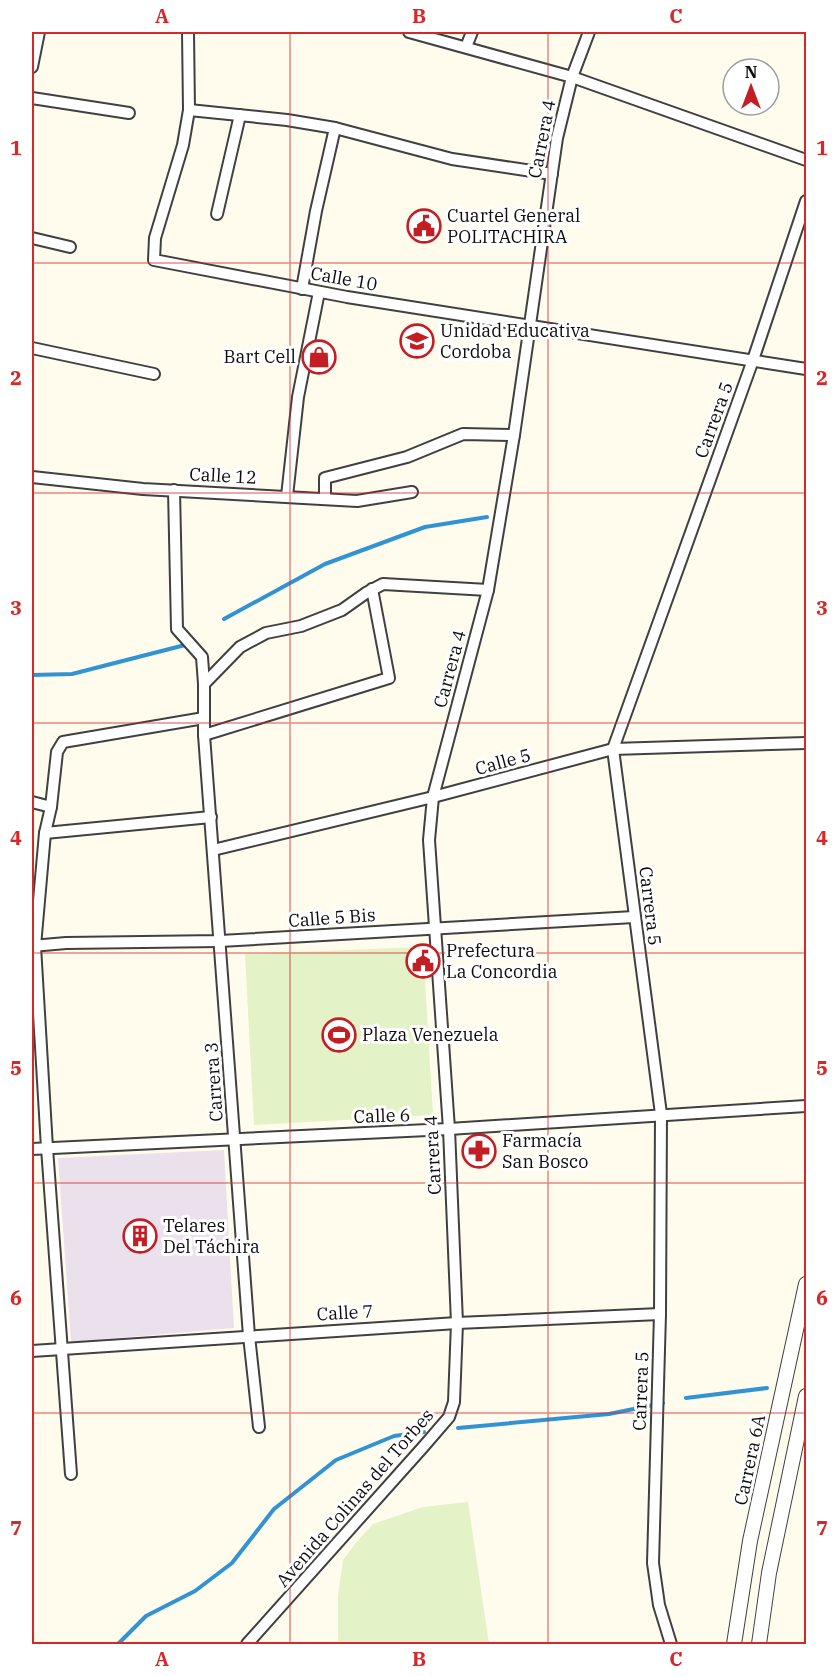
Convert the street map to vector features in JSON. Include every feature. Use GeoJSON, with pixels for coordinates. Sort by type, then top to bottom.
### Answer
{"type":"FeatureCollection","features":[{"type":"Feature","properties":{"kind":"street"},"geometry":{"type":"LineString","coordinates":[[32,67],[39,32]]}},
{"type":"Feature","properties":{"kind":"street"},"geometry":{"type":"LineString","coordinates":[[188,32],[189,110],[335,128],[452,159],[552,174]]}},
{"type":"Feature","properties":{"kind":"street"},"geometry":{"type":"LineString","coordinates":[[409,32],[572,77],[807,160]]}},
{"type":"Feature","properties":{"kind":"street"},"geometry":{"type":"LineString","coordinates":[[466,47],[472,32]]}},
{"type":"Feature","properties":{"kind":"street","name":"Carrera 4"},"geometry":{"type":"LineString","coordinates":[[457,1323],[449,1129],[429,840],[433,797],[488,590],[514,435],[557,138],[572,77],[589,32]]}},
{"type":"Feature","properties":{"kind":"street"},"geometry":{"type":"LineString","coordinates":[[32,98],[129,113]]}},
{"type":"Feature","properties":{"kind":"street","name":"Calle 10"},"geometry":{"type":"LineString","coordinates":[[189,110],[183,145],[155,238],[154,260],[319,292],[807,369]]}},
{"type":"Feature","properties":{"kind":"street"},"geometry":{"type":"LineString","coordinates":[[217,214],[240,116]]}},
{"type":"Feature","properties":{"kind":"street"},"geometry":{"type":"LineString","coordinates":[[302,289],[316,211],[335,128]]}},
{"type":"Feature","properties":{"kind":"street","name":"Carrera 5"},"geometry":{"type":"LineString","coordinates":[[671,1644],[659,1605],[653,1563],[660,1314],[661,1114],[613,749],[753,360],[807,201]]}},
{"type":"Feature","properties":{"kind":"street"},"geometry":{"type":"LineString","coordinates":[[32,238],[70,247]]}},
{"type":"Feature","properties":{"kind":"street"},"geometry":{"type":"LineString","coordinates":[[287,496],[298,397],[319,292]]}},
{"type":"Feature","properties":{"kind":"street"},"geometry":{"type":"LineString","coordinates":[[32,348],[154,374]]}},
{"type":"Feature","properties":{"kind":"street"},"geometry":{"type":"LineString","coordinates":[[326,499],[325,478],[407,457],[464,434],[514,435]]}},
{"type":"Feature","properties":{"kind":"street","name":"Calle 12"},"geometry":{"type":"LineString","coordinates":[[32,477],[143,489],[357,501],[412,492]]}},
{"type":"Feature","properties":{"kind":"street","name":"Carrera 3"},"geometry":{"type":"LineString","coordinates":[[174,490],[177,629],[202,657],[204,735],[249,1336],[259,1427]]}},
{"type":"Feature","properties":{"kind":"street"},"geometry":{"type":"LineString","coordinates":[[204,684],[240,647],[266,633],[301,626],[342,610],[383,584],[488,590]]}},
{"type":"Feature","properties":{"kind":"street"},"geometry":{"type":"LineString","coordinates":[[204,735],[389,678],[372,589]]}},
{"type":"Feature","properties":{"kind":"street"},"geometry":{"type":"LineString","coordinates":[[71,1474],[47,1148],[36,1047],[33,946],[45,834],[51,807],[57,752],[63,742],[204,718]]}},
{"type":"Feature","properties":{"kind":"street","name":"Calle 5"},"geometry":{"type":"LineString","coordinates":[[213,850],[433,797],[613,749],[807,743]]}},
{"type":"Feature","properties":{"kind":"street"},"geometry":{"type":"LineString","coordinates":[[32,802],[51,807]]}},
{"type":"Feature","properties":{"kind":"street"},"geometry":{"type":"LineString","coordinates":[[45,834],[211,817]]}},
{"type":"Feature","properties":{"kind":"street","name":"Calle 5 Bis"},"geometry":{"type":"LineString","coordinates":[[33,946],[66,943],[220,941],[634,916]]}},
{"type":"Feature","properties":{"kind":"street","name":"Calle 6"},"geometry":{"type":"LineString","coordinates":[[32,1149],[449,1129],[807,1106]]}},
{"type":"Feature","properties":{"kind":"street","name":"Carrera 6A"},"geometry":{"type":"LineString","coordinates":[[734,1644],[750,1541],[807,1284]]}},
{"type":"Feature","properties":{"kind":"street","name":"Calle 7"},"geometry":{"type":"LineString","coordinates":[[32,1351],[457,1323],[660,1314]]}},
{"type":"Feature","properties":{"kind":"street","name":"Avenida Colinas del Torbes"},"geometry":{"type":"LineString","coordinates":[[247,1644],[448,1417],[454,1402],[457,1323]]}},
{"type":"Feature","properties":{"kind":"street"},"geometry":{"type":"LineString","coordinates":[[759,1644],[769,1573],[807,1396]]}},
{"type":"Feature","properties":{"kind":"shaded area","name":"Telares Del Táchira"},"geometry":{"type":"Polygon","coordinates":[[[224,1150],[234,1328],[71,1342],[58,1158],[224,1150]]]}},
{"type":"Feature","properties":{"kind":"green space","name":"Plaza Venezuela"},"geometry":{"type":"Polygon","coordinates":[[[423,947],[433,1115],[254,1125],[245,954],[423,947]]]}},
{"type":"Feature","properties":{"kind":"green space"},"geometry":{"type":"Polygon","coordinates":[[[468,1502],[489,1644],[338,1644],[338,1596],[343,1560],[373,1524],[423,1507],[468,1502]]]}},
{"type":"Feature","properties":{"kind":"waterway"},"geometry":{"type":"LineString","coordinates":[[224,619],[325,564],[425,527],[487,517]]}},
{"type":"Feature","properties":{"kind":"waterway"},"geometry":{"type":"LineString","coordinates":[[32,675],[72,674],[185,645]]}},
{"type":"Feature","properties":{"kind":"waterway"},"geometry":{"type":"LineString","coordinates":[[686,1398],[767,1388]]}},
{"type":"Feature","properties":{"kind":"waterway"},"geometry":{"type":"LineString","coordinates":[[458,1428],[609,1414],[663,1403]]}},
{"type":"Feature","properties":{"kind":"waterway"},"geometry":{"type":"LineString","coordinates":[[118,1644],[146,1616],[195,1591],[232,1563],[274,1509],[336,1460],[394,1436],[424,1432]]}},
{"type":"Feature","properties":{"kind":"place","name":"Cuartel General POLITACHIRA"},"geometry":{"type":"Point","coordinates":[424,226]}},
{"type":"Feature","properties":{"kind":"place","name":"Unidad Educativa Cordoba"},"geometry":{"type":"Point","coordinates":[417,341]}},
{"type":"Feature","properties":{"kind":"place","name":"Bart Cell"},"geometry":{"type":"Point","coordinates":[319,357]}},
{"type":"Feature","properties":{"kind":"place","name":"Prefectura La Concordia"},"geometry":{"type":"Point","coordinates":[423,961]}},
{"type":"Feature","properties":{"kind":"place","name":"Plaza Venezuela"},"geometry":{"type":"Point","coordinates":[339,1035]}},
{"type":"Feature","properties":{"kind":"place","name":"Farmacía San Bosco"},"geometry":{"type":"Point","coordinates":[479,1151]}},
{"type":"Feature","properties":{"kind":"place","name":"Telares Del Táchira"},"geometry":{"type":"Point","coordinates":[140,1236]}}]}
